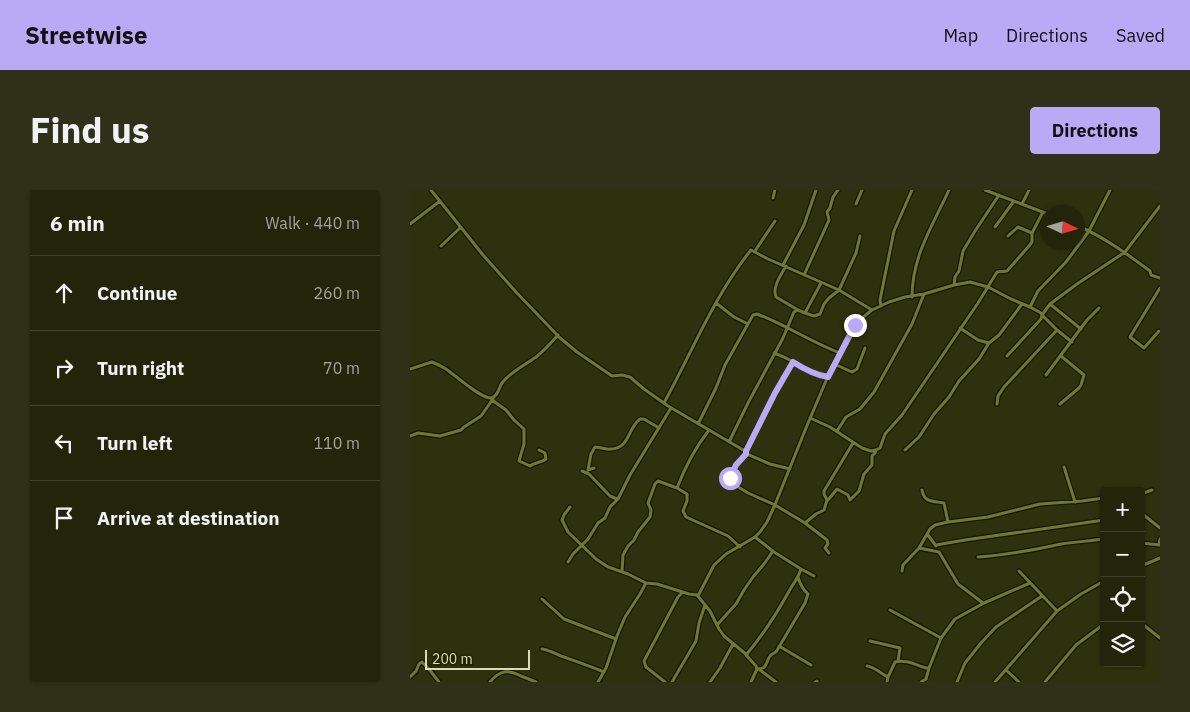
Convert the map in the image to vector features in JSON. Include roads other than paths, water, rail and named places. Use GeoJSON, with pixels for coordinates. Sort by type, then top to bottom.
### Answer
{"type":"FeatureCollection","features":[{"type":"Feature","properties":{"kind":"street"},"geometry":{"type":"LineString","coordinates":[[431,190],[479,250],[516,292],[558,335],[578,352],[612,376],[622,375],[630,377],[671,408],[746,453],[770,464],[790,469]]}},
{"type":"Feature","properties":{"kind":"street"},"geometry":{"type":"LineString","coordinates":[[773,198],[776,190]]}},
{"type":"Feature","properties":{"kind":"street"},"geometry":{"type":"LineString","coordinates":[[816,190],[804,226],[775,288],[774,295],[805,313],[817,316],[820,314],[824,304],[839,290],[856,252],[860,236]]}},
{"type":"Feature","properties":{"kind":"street"},"geometry":{"type":"LineString","coordinates":[[804,275],[829,220],[827,212],[838,190]]}},
{"type":"Feature","properties":{"kind":"street"},"geometry":{"type":"LineString","coordinates":[[856,204],[862,190]]}},
{"type":"Feature","properties":{"kind":"street"},"geometry":{"type":"LineString","coordinates":[[880,306],[894,231],[912,190]]}},
{"type":"Feature","properties":{"kind":"street"},"geometry":{"type":"LineString","coordinates":[[912,297],[914,273],[923,244],[949,190]]}},
{"type":"Feature","properties":{"kind":"street"},"geometry":{"type":"LineString","coordinates":[[985,190],[1040,211]]}},
{"type":"Feature","properties":{"kind":"street"},"geometry":{"type":"LineString","coordinates":[[1022,204],[1029,190]]}},
{"type":"Feature","properties":{"kind":"street"},"geometry":{"type":"LineString","coordinates":[[1030,307],[1038,291],[1066,262],[1089,231],[1110,190]]}},
{"type":"Feature","properties":{"kind":"street"},"geometry":{"type":"LineString","coordinates":[[954,285],[963,252],[999,195]]}},
{"type":"Feature","properties":{"kind":"street"},"geometry":{"type":"LineString","coordinates":[[410,224],[440,201]]}},
{"type":"Feature","properties":{"kind":"street"},"geometry":{"type":"LineString","coordinates":[[995,227],[1014,201]]}},
{"type":"Feature","properties":{"kind":"street"},"geometry":{"type":"LineString","coordinates":[[1007,356],[1041,319],[1050,304],[1125,252],[1160,206]]}},
{"type":"Feature","properties":{"kind":"street"},"geometry":{"type":"LineString","coordinates":[[805,523],[824,510],[827,500],[837,489],[848,495],[850,500],[859,491],[864,474],[872,465],[872,456],[882,445],[885,434],[902,415],[997,272],[1007,271],[1032,242],[1032,233],[1040,218]]}},
{"type":"Feature","properties":{"kind":"street"},"geometry":{"type":"LineString","coordinates":[[755,251],[775,221]]}},
{"type":"Feature","properties":{"kind":"street"},"geometry":{"type":"LineString","coordinates":[[441,246],[461,227]]}},
{"type":"Feature","properties":{"kind":"street"},"geometry":{"type":"LineString","coordinates":[[1008,236],[1018,227],[1032,233]]}},
{"type":"Feature","properties":{"kind":"street"},"geometry":{"type":"LineString","coordinates":[[1085,229],[1125,252],[1150,271],[1152,275],[1160,278]]}},
{"type":"Feature","properties":{"kind":"street"},"geometry":{"type":"LineString","coordinates":[[664,403],[716,303],[751,250],[839,290],[872,310]]}},
{"type":"Feature","properties":{"kind":"street"},"geometry":{"type":"LineString","coordinates":[[697,595],[702,590],[714,566],[726,554],[755,537],[767,522],[834,364],[852,330],[872,310],[889,302],[970,282],[988,287],[1041,313],[1072,342]]}},
{"type":"Feature","properties":{"kind":"street"},"geometry":{"type":"LineString","coordinates":[[805,313],[821,283]]}},
{"type":"Feature","properties":{"kind":"street"},"geometry":{"type":"LineString","coordinates":[[1159,331],[1144,348],[1130,337],[1160,288]]}},
{"type":"Feature","properties":{"kind":"street"},"geometry":{"type":"LineString","coordinates":[[837,431],[846,417],[860,408],[874,392],[912,324],[924,294]]}},
{"type":"Feature","properties":{"kind":"street"},"geometry":{"type":"LineString","coordinates":[[716,303],[734,317],[748,324]]}},
{"type":"Feature","properties":{"kind":"street"},"geometry":{"type":"LineString","coordinates":[[905,450],[919,437],[934,414],[1022,304]]}},
{"type":"Feature","properties":{"kind":"street"},"geometry":{"type":"LineString","coordinates":[[1050,304],[1081,329]]}},
{"type":"Feature","properties":{"kind":"street"},"geometry":{"type":"LineString","coordinates":[[1046,375],[1087,320],[1099,308]]}},
{"type":"Feature","properties":{"kind":"street"},"geometry":{"type":"LineString","coordinates":[[729,442],[794,312],[798,310]]}},
{"type":"Feature","properties":{"kind":"street"},"geometry":{"type":"LineString","coordinates":[[698,424],[725,365],[753,315],[757,314],[788,327],[840,353]]}},
{"type":"Feature","properties":{"kind":"street"},"geometry":{"type":"LineString","coordinates":[[960,328],[978,340],[989,343]]}},
{"type":"Feature","properties":{"kind":"street"},"geometry":{"type":"LineString","coordinates":[[997,404],[998,396],[1004,386],[1057,330]]}},
{"type":"Feature","properties":{"kind":"street"},"geometry":{"type":"LineString","coordinates":[[410,436],[418,433],[440,436],[461,430],[464,426],[481,416],[503,383],[538,356],[558,335]]}},
{"type":"Feature","properties":{"kind":"street"},"geometry":{"type":"LineString","coordinates":[[834,364],[852,372],[857,369],[865,348]]}},
{"type":"Feature","properties":{"kind":"street"},"geometry":{"type":"LineString","coordinates":[[774,353],[784,356],[803,368],[828,377]]}},
{"type":"Feature","properties":{"kind":"street"},"geometry":{"type":"LineString","coordinates":[[1060,404],[1079,388],[1084,375],[1061,356]]}},
{"type":"Feature","properties":{"kind":"street"},"geometry":{"type":"LineString","coordinates":[[410,369],[432,362],[446,369],[480,393],[493,398],[524,429],[524,444],[519,461],[530,466],[534,463],[542,462],[546,459],[545,453],[540,450]]}},
{"type":"Feature","properties":{"kind":"street"},"geometry":{"type":"LineString","coordinates":[[793,362],[775,393],[746,453],[736,465],[730,482],[805,523],[827,540],[828,544],[824,548],[829,553]]}},
{"type":"Feature","properties":{"kind":"street"},"geometry":{"type":"LineString","coordinates":[[568,562],[588,539],[598,523],[605,518],[610,507],[618,499],[630,475],[671,408]]}},
{"type":"Feature","properties":{"kind":"street"},"geometry":{"type":"LineString","coordinates":[[810,418],[837,431],[866,450],[876,450]]}},
{"type":"Feature","properties":{"kind":"street"},"geometry":{"type":"LineString","coordinates":[[594,468],[588,470],[591,454],[595,447],[608,450],[621,447],[636,422],[640,419],[644,419],[659,428]]}},
{"type":"Feature","properties":{"kind":"street"},"geometry":{"type":"LineString","coordinates":[[677,488],[687,462],[709,430]]}},
{"type":"Feature","properties":{"kind":"street"},"geometry":{"type":"LineString","coordinates":[[827,500],[824,494],[825,490],[852,442]]}},
{"type":"Feature","properties":{"kind":"street"},"geometry":{"type":"LineString","coordinates":[[1064,467],[1075,502]]}},
{"type":"Feature","properties":{"kind":"street"},"geometry":{"type":"LineString","coordinates":[[582,472],[589,474],[610,496],[618,499]]}},
{"type":"Feature","properties":{"kind":"street"},"geometry":{"type":"LineString","coordinates":[[622,572],[623,555],[650,517],[651,510],[648,502],[658,481],[687,494],[687,501],[682,512],[686,517],[728,536],[740,546]]}},
{"type":"Feature","properties":{"kind":"street"},"geometry":{"type":"LineString","coordinates":[[922,490],[922,494],[930,501],[944,503],[948,522]]}},
{"type":"Feature","properties":{"kind":"street"},"geometry":{"type":"LineString","coordinates":[[1145,493],[1152,490]]}},
{"type":"Feature","properties":{"kind":"street"},"geometry":{"type":"LineString","coordinates":[[902,571],[903,565],[935,525],[988,518],[1040,504],[1100,499]]}},
{"type":"Feature","properties":{"kind":"street"},"geometry":{"type":"LineString","coordinates":[[570,507],[562,520],[568,532],[596,559],[608,567],[646,583],[657,584],[697,595],[710,611],[716,625],[724,636],[747,654],[746,656],[758,670],[776,682]]}},
{"type":"Feature","properties":{"kind":"street"},"geometry":{"type":"LineString","coordinates":[[1145,515],[1160,528]]}},
{"type":"Feature","properties":{"kind":"street"},"geometry":{"type":"LineString","coordinates":[[936,545],[1100,520]]}},
{"type":"Feature","properties":{"kind":"street"},"geometry":{"type":"LineString","coordinates":[[928,535],[936,545],[958,584],[984,603]]}},
{"type":"Feature","properties":{"kind":"street"},"geometry":{"type":"LineString","coordinates":[[755,537],[773,551],[814,576]]}},
{"type":"Feature","properties":{"kind":"street"},"geometry":{"type":"LineString","coordinates":[[1145,543],[1159,545],[1160,539]]}},
{"type":"Feature","properties":{"kind":"street"},"geometry":{"type":"LineString","coordinates":[[978,556],[1100,540]]}},
{"type":"Feature","properties":{"kind":"street"},"geometry":{"type":"LineString","coordinates":[[918,548],[939,552]]}},
{"type":"Feature","properties":{"kind":"street"},"geometry":{"type":"LineString","coordinates":[[716,625],[736,604],[748,584],[773,551]]}},
{"type":"Feature","properties":{"kind":"street"},"geometry":{"type":"LineString","coordinates":[[1145,564],[1160,558]]}},
{"type":"Feature","properties":{"kind":"street"},"geometry":{"type":"LineString","coordinates":[[747,654],[781,607],[801,569]]}},
{"type":"Feature","properties":{"kind":"street"},"geometry":{"type":"LineString","coordinates":[[1019,571],[1057,611]]}},
{"type":"Feature","properties":{"kind":"street"},"geometry":{"type":"LineString","coordinates":[[751,682],[758,670],[764,667],[770,656],[776,652],[807,598],[808,594],[800,584],[798,577]]}},
{"type":"Feature","properties":{"kind":"street"},"geometry":{"type":"LineString","coordinates":[[598,682],[606,668],[625,618],[646,583]]}},
{"type":"Feature","properties":{"kind":"street"},"geometry":{"type":"LineString","coordinates":[[921,682],[926,679],[941,638],[955,619],[984,603],[1030,583]]}},
{"type":"Feature","properties":{"kind":"street"},"geometry":{"type":"LineString","coordinates":[[995,682],[1057,611],[1100,583]]}},
{"type":"Feature","properties":{"kind":"street"},"geometry":{"type":"LineString","coordinates":[[664,682],[646,666],[644,661],[678,597],[683,592]]}},
{"type":"Feature","properties":{"kind":"street"},"geometry":{"type":"LineString","coordinates":[[957,682],[965,663],[981,643],[996,628],[1042,596]]}},
{"type":"Feature","properties":{"kind":"street"},"geometry":{"type":"LineString","coordinates":[[542,599],[564,618],[616,639]]}},
{"type":"Feature","properties":{"kind":"street"},"geometry":{"type":"LineString","coordinates":[[672,682],[696,641],[705,605]]}},
{"type":"Feature","properties":{"kind":"street"},"geometry":{"type":"LineString","coordinates":[[890,610],[941,638]]}},
{"type":"Feature","properties":{"kind":"street"},"geometry":{"type":"LineString","coordinates":[[1145,625],[1160,638]]}},
{"type":"Feature","properties":{"kind":"street"},"geometry":{"type":"LineString","coordinates":[[1046,682],[1076,646],[1100,627]]}},
{"type":"Feature","properties":{"kind":"street"},"geometry":{"type":"LineString","coordinates":[[870,641],[900,648],[898,661],[895,662],[887,682]]}},
{"type":"Feature","properties":{"kind":"street"},"geometry":{"type":"LineString","coordinates":[[710,682],[733,644]]}},
{"type":"Feature","properties":{"kind":"street"},"geometry":{"type":"LineString","coordinates":[[779,646],[811,664]]}},
{"type":"Feature","properties":{"kind":"street"},"geometry":{"type":"LineString","coordinates":[[542,649],[604,672]]}},
{"type":"Feature","properties":{"kind":"street"},"geometry":{"type":"LineString","coordinates":[[898,661],[929,668]]}},
{"type":"Feature","properties":{"kind":"street"},"geometry":{"type":"LineString","coordinates":[[410,677],[422,662],[439,682]]}},
{"type":"Feature","properties":{"kind":"street"},"geometry":{"type":"LineString","coordinates":[[867,666],[871,666],[888,677]]}},
{"type":"Feature","properties":{"kind":"street"},"geometry":{"type":"LineString","coordinates":[[1006,670],[1019,682]]}},
{"type":"Feature","properties":{"kind":"street"},"geometry":{"type":"LineString","coordinates":[[490,682],[499,674],[508,671],[515,672],[536,682]]}}]}
